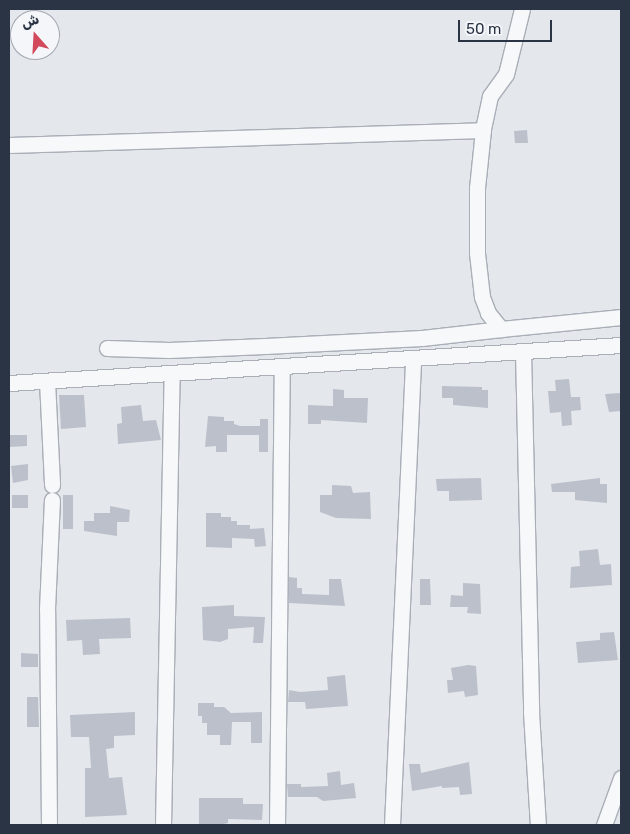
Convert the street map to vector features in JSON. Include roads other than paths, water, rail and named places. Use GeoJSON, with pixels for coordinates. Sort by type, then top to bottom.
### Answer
{"type":"FeatureCollection","features":[{"type":"Feature","properties":{"kind":"street"},"geometry":{"type":"LineString","coordinates":[[501,329],[488,313],[482,297],[477,252],[477,188],[483,130],[490,96],[506,74],[522,9]]}},
{"type":"Feature","properties":{"kind":"street"},"geometry":{"type":"LineString","coordinates":[[9,145],[483,130]]}},
{"type":"Feature","properties":{"kind":"street"},"geometry":{"type":"LineString","coordinates":[[107,348],[169,350],[422,338],[621,317]]}},
{"type":"Feature","properties":{"kind":"street"},"geometry":{"type":"LineString","coordinates":[[9,383],[621,345]]}},
{"type":"Feature","properties":{"kind":"street"},"geometry":{"type":"LineString","coordinates":[[523,352],[531,712],[538,825]]}},
{"type":"Feature","properties":{"kind":"street"},"geometry":{"type":"LineString","coordinates":[[392,825],[413,359]]}},
{"type":"Feature","properties":{"kind":"street"},"geometry":{"type":"LineString","coordinates":[[277,825],[282,366]]}},
{"type":"Feature","properties":{"kind":"street"},"geometry":{"type":"LineString","coordinates":[[163,825],[172,374]]}},
{"type":"Feature","properties":{"kind":"street"},"geometry":{"type":"LineString","coordinates":[[47,381],[52,492],[47,609],[49,825]]}},
{"type":"Feature","properties":{"kind":"street"},"geometry":{"type":"LineString","coordinates":[[604,825],[621,778]]}}]}
